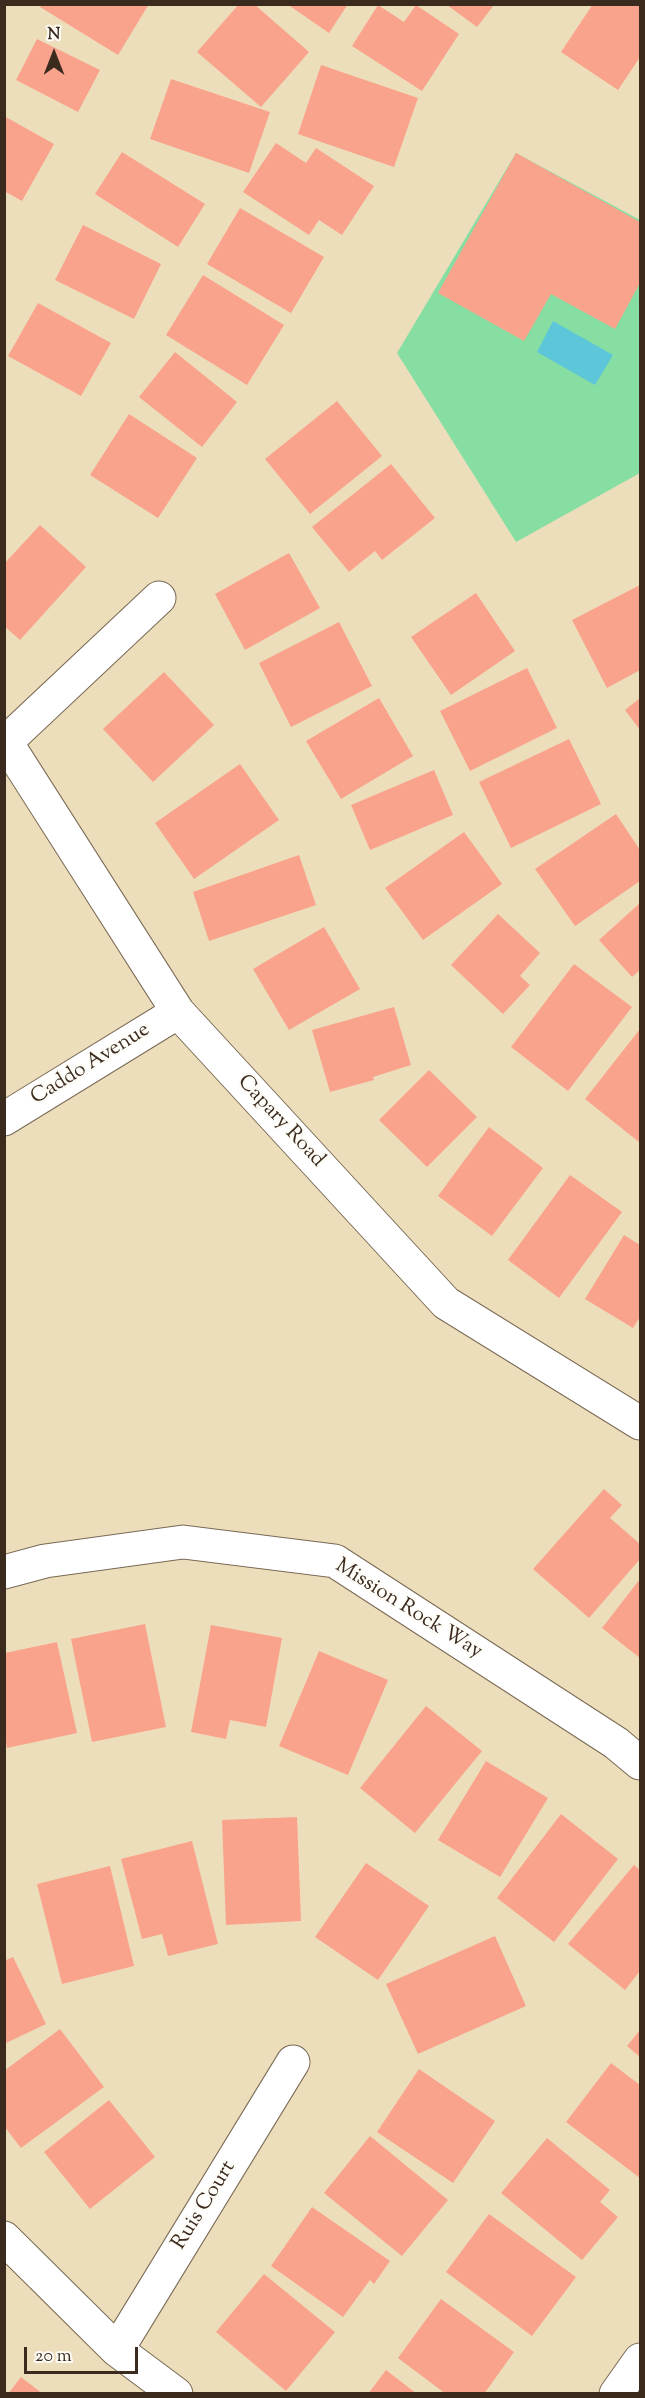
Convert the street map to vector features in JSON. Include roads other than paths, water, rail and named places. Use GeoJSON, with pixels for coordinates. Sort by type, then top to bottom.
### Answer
{"type":"FeatureCollection","features":[{"type":"Feature","properties":{"kind":"street"},"geometry":{"type":"LineString","coordinates":[[6,740],[159,598]]}},
{"type":"Feature","properties":{"kind":"street","name":"Capary Road"},"geometry":{"type":"LineString","coordinates":[[6,740],[178,1012],[446,1303],[640,1423]]}},
{"type":"Feature","properties":{"kind":"street","name":"Caddo Avenue"},"geometry":{"type":"LineString","coordinates":[[4,1119],[178,1012]]}},
{"type":"Feature","properties":{"kind":"street","name":"Mission Rock Way"},"geometry":{"type":"LineString","coordinates":[[4,1572],[45,1560],[183,1542],[335,1560],[616,1743],[640,1763]]}},
{"type":"Feature","properties":{"kind":"street","name":"Ruis Court"},"geometry":{"type":"LineString","coordinates":[[117,2350],[294,2062]]}},
{"type":"Feature","properties":{"kind":"street"},"geometry":{"type":"LineString","coordinates":[[4,2238],[117,2350],[176,2394]]}},
{"type":"Feature","properties":{"kind":"street"},"geometry":{"type":"LineString","coordinates":[[616,2394],[640,2360]]}},
{"type":"Feature","properties":{"kind":"water"},"geometry":{"type":"Polygon","coordinates":[[[553,321],[613,355],[595,385],[537,352],[553,321]]]}}]}
